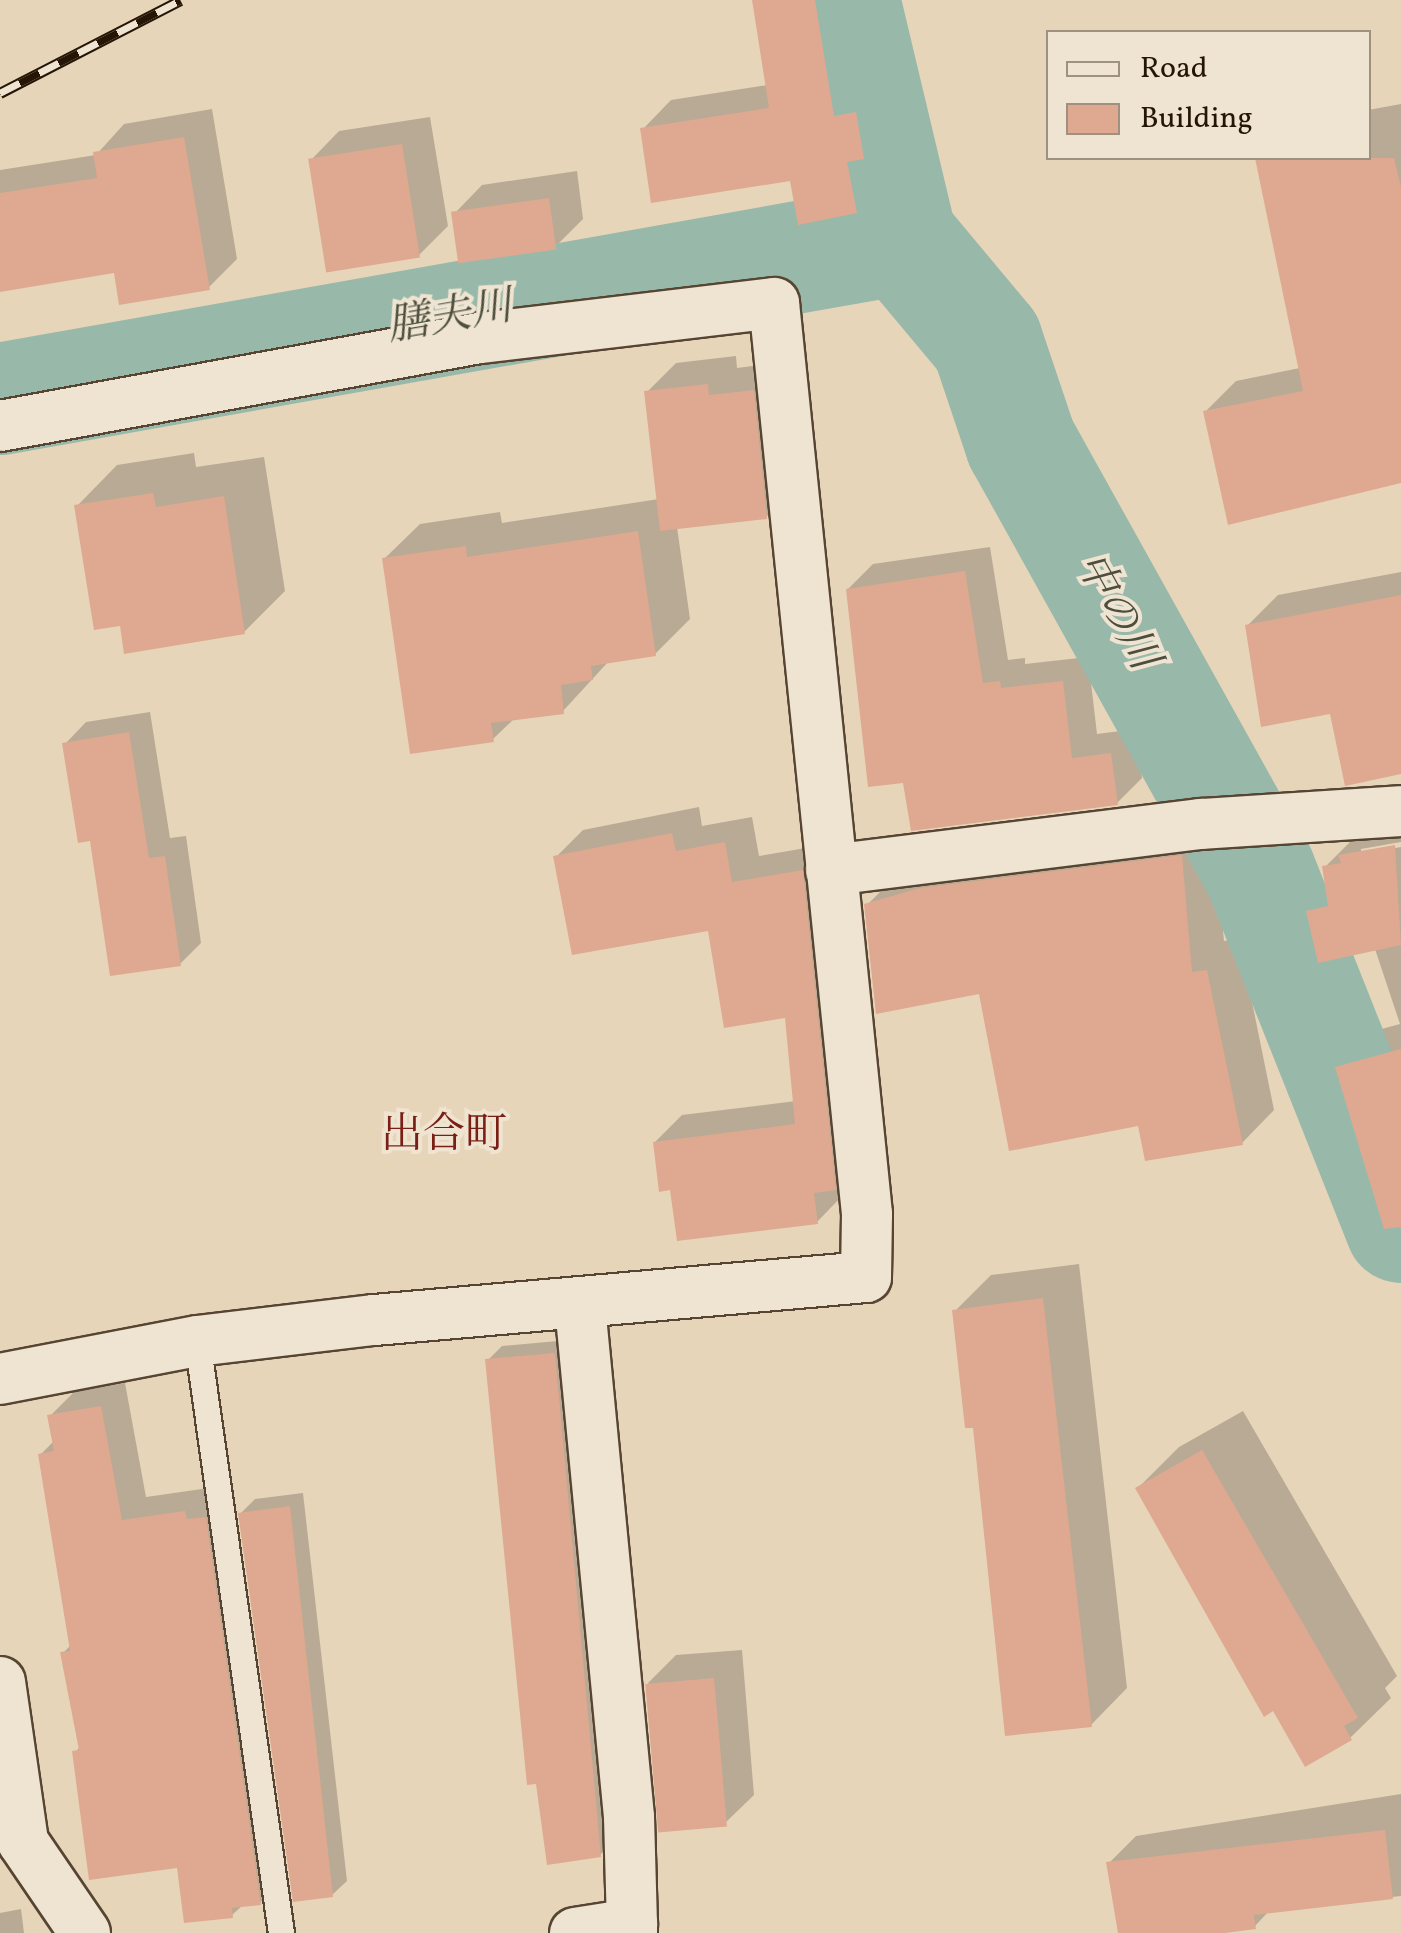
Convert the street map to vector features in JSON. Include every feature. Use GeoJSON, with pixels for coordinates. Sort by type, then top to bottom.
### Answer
{"type":"FeatureCollection","features":[{"type":"Feature","properties":{"kind":"street"},"geometry":{"type":"LineString","coordinates":[[0,426],[480,338],[774,303],[867,1214],[866,1277],[580,1306],[373,1320],[197,1341],[0,1378]]}},
{"type":"Feature","properties":{"kind":"street"},"geometry":{"type":"LineString","coordinates":[[831,870],[1200,824],[1401,811]]}},
{"type":"Feature","properties":{"kind":"street"},"geometry":{"type":"LineString","coordinates":[[575,1933],[632,1928],[629,1817],[580,1306]]}},
{"type":"Feature","properties":{"kind":"street"},"geometry":{"type":"LineString","coordinates":[[0,1682],[11,1844],[85,1933]]}},
{"type":"Feature","properties":{"kind":"lane"},"geometry":{"type":"LineString","coordinates":[[197,1341],[281,1933]]}},
{"type":"Feature","properties":{"kind":"building"},"geometry":{"type":"Polygon","coordinates":[[[752,0],[815,0],[834,116],[856,112],[864,159],[847,162],[857,213],[798,225],[790,181],[651,203],[640,128],[769,108],[752,0]]]}},
{"type":"Feature","properties":{"kind":"building"},"geometry":{"type":"Polygon","coordinates":[[[184,137],[210,290],[119,305],[114,273],[0,292],[0,193],[97,178],[93,152],[184,137]]]}},
{"type":"Feature","properties":{"kind":"building"},"geometry":{"type":"Polygon","coordinates":[[[402,144],[420,258],[326,272],[308,159],[402,144]]]}},
{"type":"Feature","properties":{"kind":"building"},"geometry":{"type":"Polygon","coordinates":[[[1394,158],[1401,187],[1401,483],[1228,525],[1203,411],[1303,391],[1255,160],[1394,158]]]}},
{"type":"Feature","properties":{"kind":"building"},"geometry":{"type":"Polygon","coordinates":[[[549,198],[556,249],[458,263],[451,212],[549,198]]]}},
{"type":"Feature","properties":{"kind":"building"},"geometry":{"type":"Polygon","coordinates":[[[708,384],[709,395],[754,390],[767,519],[660,531],[644,391],[708,384]]]}},
{"type":"Feature","properties":{"kind":"building"},"geometry":{"type":"Polygon","coordinates":[[[153,493],[156,507],[224,496],[245,634],[124,654],[120,626],[94,630],[74,505],[153,493]]]}},
{"type":"Feature","properties":{"kind":"building"},"geometry":{"type":"Polygon","coordinates":[[[638,531],[656,656],[591,666],[593,680],[561,685],[564,714],[491,723],[494,742],[410,754],[382,558],[466,546],[467,557],[638,531]]]}},
{"type":"Feature","properties":{"kind":"building"},"geometry":{"type":"Polygon","coordinates":[[[965,571],[983,683],[1000,681],[1001,688],[1063,681],[1072,758],[1111,753],[1118,805],[911,831],[903,783],[868,787],[846,589],[965,571]]]}},
{"type":"Feature","properties":{"kind":"building"},"geometry":{"type":"Polygon","coordinates":[[[1401,595],[1401,774],[1345,786],[1330,714],[1261,727],[1245,625],[1401,595]]]}},
{"type":"Feature","properties":{"kind":"building"},"geometry":{"type":"Polygon","coordinates":[[[129,732],[149,858],[165,856],[181,966],[110,976],[90,841],[78,843],[62,743],[129,732]]]}},
{"type":"Feature","properties":{"kind":"building"},"geometry":{"type":"Polygon","coordinates":[[[672,833],[676,851],[725,842],[732,882],[803,870],[836,1190],[814,1193],[818,1224],[677,1241],[670,1190],[659,1192],[653,1142],[795,1124],[785,1018],[724,1028],[708,931],[572,955],[553,856],[672,833]]]}},
{"type":"Feature","properties":{"kind":"building"},"geometry":{"type":"Polygon","coordinates":[[[1395,845],[1401,945],[1318,963],[1306,911],[1328,906],[1322,866],[1341,863],[1338,855],[1395,845]]]}},
{"type":"Feature","properties":{"kind":"building"},"geometry":{"type":"Polygon","coordinates":[[[1182,855],[1192,972],[1207,970],[1243,1145],[1145,1161],[1138,1126],[1009,1151],[979,994],[876,1014],[864,904],[920,888],[1182,855]]]}},
{"type":"Feature","properties":{"kind":"building"},"geometry":{"type":"Polygon","coordinates":[[[1401,1049],[1401,1227],[1384,1229],[1335,1067],[1401,1049]]]}},
{"type":"Feature","properties":{"kind":"building"},"geometry":{"type":"Polygon","coordinates":[[[1043,1298],[1092,1727],[1005,1736],[973,1428],[965,1428],[952,1310],[1043,1298]]]}},
{"type":"Feature","properties":{"kind":"building"},"geometry":{"type":"Polygon","coordinates":[[[555,1353],[601,1857],[547,1865],[536,1784],[527,1785],[485,1359],[555,1353]]]}},
{"type":"Feature","properties":{"kind":"building"},"geometry":{"type":"Polygon","coordinates":[[[101,1406],[122,1520],[185,1511],[187,1519],[206,1517],[261,1905],[232,1908],[233,1918],[184,1923],[177,1868],[89,1880],[72,1751],[79,1750],[60,1652],[70,1651],[38,1454],[54,1451],[47,1415],[101,1406]]]}},
{"type":"Feature","properties":{"kind":"building"},"geometry":{"type":"Polygon","coordinates":[[[1202,1450],[1358,1718],[1344,1726],[1352,1740],[1305,1767],[1273,1711],[1264,1717],[1135,1488],[1202,1450]]]}},
{"type":"Feature","properties":{"kind":"building"},"geometry":{"type":"Polygon","coordinates":[[[290,1506],[333,1897],[293,1902],[238,1513],[290,1506]]]}},
{"type":"Feature","properties":{"kind":"building"},"geometry":{"type":"Polygon","coordinates":[[[714,1678],[727,1826],[658,1832],[645,1684],[714,1678]]]}},
{"type":"Feature","properties":{"kind":"building"},"geometry":{"type":"Polygon","coordinates":[[[1385,1830],[1393,1899],[1254,1915],[1256,1929],[1225,1933],[1118,1933],[1106,1862],[1385,1830]]]}},
{"type":"Feature","properties":{"kind":"waterway","name":"中の川"},"geometry":{"type":"LineString","coordinates":[[844,0],[901,239],[987,342],[1021,443],[1260,872],[1401,1227]]}},
{"type":"Feature","properties":{"kind":"waterway","name":"膳夫川"},"geometry":{"type":"LineString","coordinates":[[0,399],[901,239]]}},
{"type":"Feature","properties":{"kind":"railway"},"geometry":{"type":"LineString","coordinates":[[0,93],[181,0]]}},
{"type":"Feature","properties":{"kind":"district","name":"出合町"},"geometry":{"type":"Point","coordinates":[444,1137]}}]}
